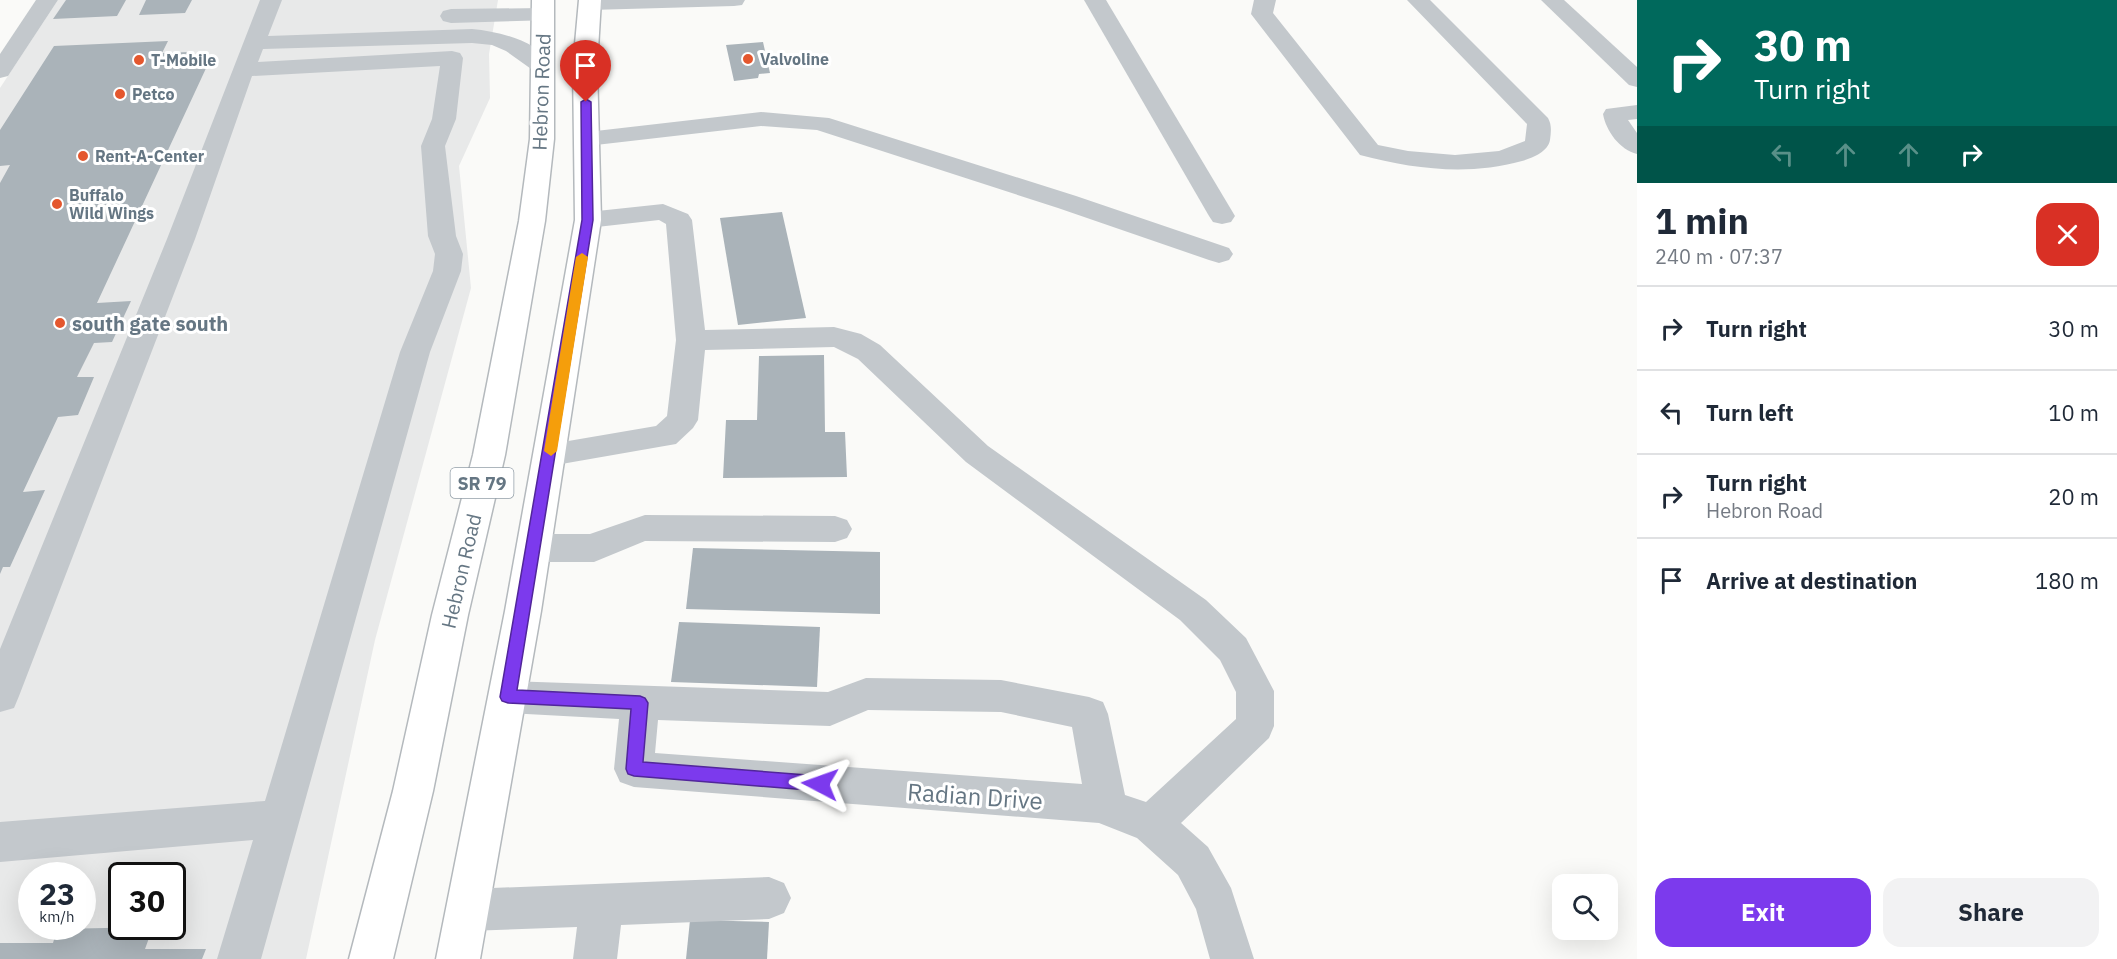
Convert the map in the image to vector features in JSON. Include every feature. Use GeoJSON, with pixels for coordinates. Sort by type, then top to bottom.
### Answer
{"type":"FeatureCollection","features":[{"type":"Feature","properties":{"kind":"highway","name":"SR 79"},"geometry":{"type":"LineString","coordinates":[[458,959],[508,697],[588,220],[585,66],[588,1]]}},
{"type":"Feature","properties":{"kind":"highway","name":"Hebron Road"},"geometry":{"type":"LineString","coordinates":[[371,959],[413,791],[450,615],[489,455],[532,221],[542,139],[543,8]]}},
{"type":"Feature","properties":{"kind":"highway"},"geometry":{"type":"LineString","coordinates":[[543,8],[570,41],[573,65],[567,168],[587,188]]}},
{"type":"Feature","properties":{"kind":"street"},"geometry":{"type":"LineString","coordinates":[[0,71],[46,0]]}},
{"type":"Feature","properties":{"kind":"street"},"geometry":{"type":"LineString","coordinates":[[588,1],[734,0]]}},
{"type":"Feature","properties":{"kind":"street"},"geometry":{"type":"LineString","coordinates":[[1095,0],[1222,216]]}},
{"type":"Feature","properties":{"kind":"street"},"geometry":{"type":"LineString","coordinates":[[1265,0],[1262,14],[1369,150],[1390,157],[1432,163],[1501,159],[1527,152],[1537,144],[1539,123],[1418,0]]}},
{"type":"Feature","properties":{"kind":"street"},"geometry":{"type":"LineString","coordinates":[[1552,0],[1637,80]]}},
{"type":"Feature","properties":{"kind":"street"},"geometry":{"type":"LineString","coordinates":[[257,34],[543,8]]}},
{"type":"Feature","properties":{"kind":"street"},"geometry":{"type":"LineString","coordinates":[[257,34],[487,36],[523,49],[542,66]]}},
{"type":"Feature","properties":{"kind":"street"},"geometry":{"type":"LineString","coordinates":[[0,696],[214,154],[257,34]]}},
{"type":"Feature","properties":{"kind":"street"},"geometry":{"type":"LineString","coordinates":[[239,959],[415,352],[447,271],[449,254],[442,236],[433,146],[444,119],[452,58],[257,34]]}},
{"type":"Feature","properties":{"kind":"street"},"geometry":{"type":"LineString","coordinates":[[1637,112],[1614,114],[1617,126],[1637,147]]}},
{"type":"Feature","properties":{"kind":"street"},"geometry":{"type":"LineString","coordinates":[[586,139],[760,118],[820,123],[1067,202],[1219,254]]}},
{"type":"Feature","properties":{"kind":"street"},"geometry":{"type":"LineString","coordinates":[[550,454],[665,436],[682,420],[692,340],[679,220],[663,212],[588,220]]}},
{"type":"Feature","properties":{"kind":"street"},"geometry":{"type":"LineString","coordinates":[[692,340],[834,337],[851,341],[869,352],[977,454],[1193,610],[1233,649],[1255,691],[1255,726],[1152,825]]}},
{"type":"Feature","properties":{"kind":"street"},"geometry":{"type":"LineString","coordinates":[[534,548],[594,548],[617,537],[645,528],[834,529]]}},
{"type":"Feature","properties":{"kind":"street"},"geometry":{"type":"LineString","coordinates":[[508,697],[830,708],[866,694],[1001,696],[1089,714],[1107,807]]}},
{"type":"Feature","properties":{"kind":"street","name":"Radian Drive"},"geometry":{"type":"LineString","coordinates":[[640,703],[634,769],[1100,804],[1152,825],[1193,861],[1216,903],[1232,959]]}},
{"type":"Feature","properties":{"kind":"street"},"geometry":{"type":"LineString","coordinates":[[0,842],[280,819]]}},
{"type":"Feature","properties":{"kind":"street"},"geometry":{"type":"LineString","coordinates":[[468,910],[769,898]]}},
{"type":"Feature","properties":{"kind":"street"},"geometry":{"type":"LineString","coordinates":[[595,959],[602,905]]}},
{"type":"Feature","properties":{"kind":"shaded area"},"geometry":{"type":"Polygon","coordinates":[[[58,0],[498,0],[489,54],[490,98],[459,166],[471,288],[375,640],[306,959],[0,959],[0,88],[58,0]]]}},
{"type":"Feature","properties":{"kind":"building"},"geometry":{"type":"Polygon","coordinates":[[[66,0],[126,0],[117,16],[53,19],[66,0]]]}},
{"type":"Feature","properties":{"kind":"building"},"geometry":{"type":"Polygon","coordinates":[[[146,0],[192,0],[185,13],[139,15],[146,0]]]}},
{"type":"Feature","properties":{"kind":"building","name":"south gate south"},"geometry":{"type":"Polygon","coordinates":[[[168,41],[162,53],[189,52],[183,66],[208,64],[97,303],[131,301],[112,342],[94,343],[77,377],[94,377],[78,415],[58,417],[23,492],[45,490],[10,567],[3,567],[0,574],[0,183],[10,165],[0,166],[0,130],[54,46],[168,41]]]}},
{"type":"Feature","properties":{"kind":"building","name":"Valvoline"},"geometry":{"type":"Polygon","coordinates":[[[763,42],[770,73],[759,74],[758,78],[734,81],[726,45],[763,42]]]}},
{"type":"Feature","properties":{"kind":"building"},"geometry":{"type":"Polygon","coordinates":[[[782,212],[806,318],[738,325],[720,218],[782,212]]]}},
{"type":"Feature","properties":{"kind":"building"},"geometry":{"type":"Polygon","coordinates":[[[824,355],[825,432],[845,432],[847,477],[723,478],[726,420],[757,420],[759,356],[824,355]]]}},
{"type":"Feature","properties":{"kind":"building"},"geometry":{"type":"Polygon","coordinates":[[[693,548],[880,552],[880,614],[686,609],[693,548]]]}},
{"type":"Feature","properties":{"kind":"building"},"geometry":{"type":"Polygon","coordinates":[[[679,622],[820,627],[817,687],[671,682],[679,622]]]}},
{"type":"Feature","properties":{"kind":"building"},"geometry":{"type":"Polygon","coordinates":[[[690,920],[769,922],[767,959],[686,959],[690,920]]]}},
{"type":"Feature","properties":{"kind":"building"},"geometry":{"type":"Polygon","coordinates":[[[96,928],[108,928],[108,940],[148,940],[145,949],[206,949],[202,959],[0,959],[0,943],[96,940],[96,928]]]}},
{"type":"Feature","properties":{"kind":"slow traffic"},"geometry":{"type":"LineString","coordinates":[[551,451],[582,257]]}},
{"type":"Feature","properties":{"kind":"place","name":"Valvoline"},"geometry":{"type":"Point","coordinates":[748,59]}},
{"type":"Feature","properties":{"kind":"place","name":"T-Mobile"},"geometry":{"type":"Point","coordinates":[139,60]}},
{"type":"Feature","properties":{"kind":"place","name":"Petco"},"geometry":{"type":"Point","coordinates":[120,94]}},
{"type":"Feature","properties":{"kind":"place","name":"Rent-A-Center"},"geometry":{"type":"Point","coordinates":[83,156]}},
{"type":"Feature","properties":{"kind":"place","name":"Buffalo Wild Wings"},"geometry":{"type":"Point","coordinates":[57,204]}},
{"type":"Feature","properties":{"kind":"place","name":"south gate south"},"geometry":{"type":"Point","coordinates":[60,323]}},
{"type":"Feature","properties":{"kind":"route"},"geometry":{"type":"LineString","coordinates":[[586,102],[588,220],[508,697],[640,703],[634,769],[820,784]]}}]}
